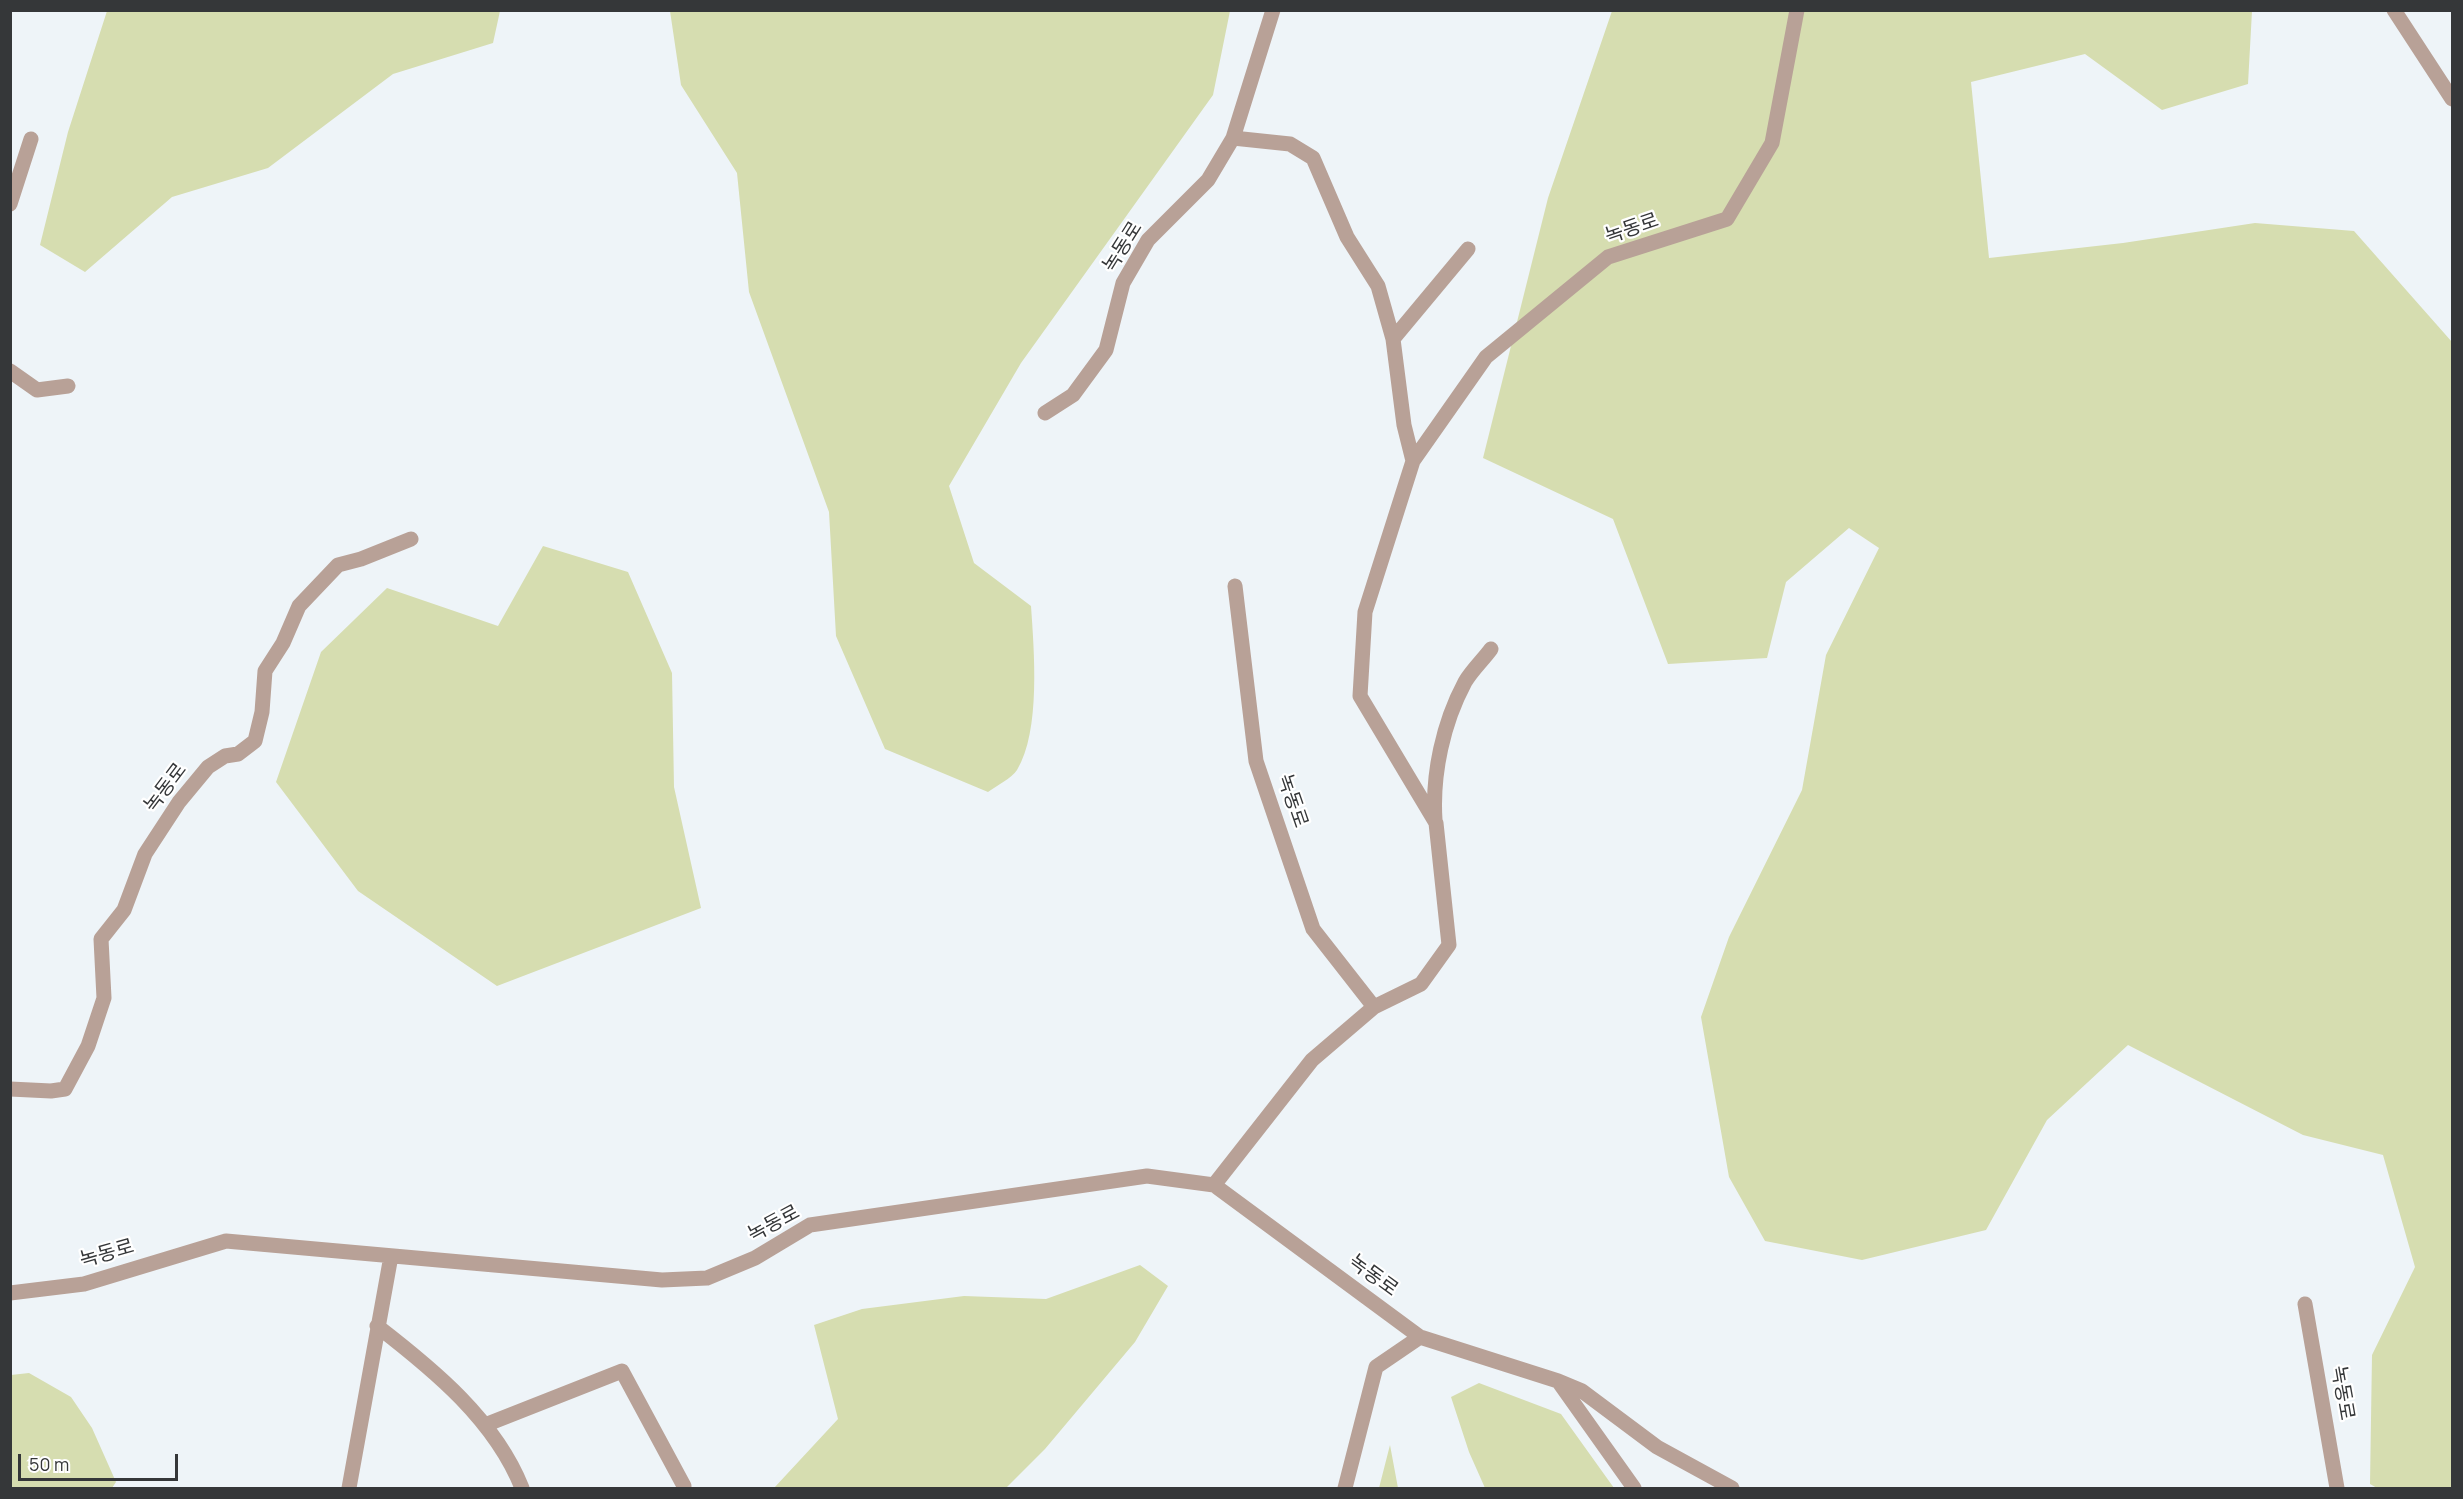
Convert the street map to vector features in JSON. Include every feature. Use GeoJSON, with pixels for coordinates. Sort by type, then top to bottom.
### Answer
{"type":"FeatureCollection","features":[{"type":"Feature","properties":{"kind":"street","name":"녹동로"},"geometry":{"type":"LineString","coordinates":[[1045,413],[1072,395],[1106,350],[1123,283],[1148,240],[1208,180],[1233,138],[1273,10]]}},
{"type":"Feature","properties":{"kind":"street","name":"녹동로"},"geometry":{"type":"LineString","coordinates":[[1436,823],[1360,696],[1365,612],[1413,461],[1486,357],[1608,257],[1727,219],[1772,142],[1797,10]]}},
{"type":"Feature","properties":{"kind":"street"},"geometry":{"type":"LineString","coordinates":[[2394,10],[2452,99]]}},
{"type":"Feature","properties":{"kind":"street"},"geometry":{"type":"LineString","coordinates":[[10,204],[32,138]]}},
{"type":"Feature","properties":{"kind":"street"},"geometry":{"type":"LineString","coordinates":[[1233,138],[1290,144],[1313,158],[1347,237],[1378,286],[1393,339],[1404,425],[1413,461]]}},
{"type":"Feature","properties":{"kind":"street"},"geometry":{"type":"LineString","coordinates":[[1393,339],[1468,249]]}},
{"type":"Feature","properties":{"kind":"street"},"geometry":{"type":"LineString","coordinates":[[10,371],[37,390],[68,386]]}},
{"type":"Feature","properties":{"kind":"street","name":"녹동로"},"geometry":{"type":"LineString","coordinates":[[10,1089],[51,1091],[65,1089],[88,1046],[104,998],[101,939],[124,910],[145,854],[179,802],[208,767],[225,756],[238,754],[255,741],[262,712],[265,671],[283,643],[299,606],[338,565],[361,559],[411,539]]}},
{"type":"Feature","properties":{"kind":"street","name":"녹동로"},"geometry":{"type":"LineString","coordinates":[[1235,586],[1256,761],[1314,929],[1374,1007]]}},
{"type":"Feature","properties":{"kind":"street","name":"녹동로"},"geometry":{"type":"LineString","coordinates":[[1214,1185],[1312,1060],[1374,1007],[1422,984],[1449,945],[1434,793],[1447,723],[1466,680],[1491,649]]}},
{"type":"Feature","properties":{"kind":"street","name":"녹동로"},"geometry":{"type":"LineString","coordinates":[[10,1293],[84,1284],[226,1241],[662,1280],[707,1278],[755,1258],[810,1225],[1147,1176],[1214,1185],[1420,1337],[1558,1381],[1582,1391],[1657,1447],[1732,1488]]}},
{"type":"Feature","properties":{"kind":"street"},"geometry":{"type":"LineString","coordinates":[[349,1488],[391,1256]]}},
{"type":"Feature","properties":{"kind":"street","name":"녹동로"},"geometry":{"type":"LineString","coordinates":[[2305,1304],[2337,1488]]}},
{"type":"Feature","properties":{"kind":"street"},"geometry":{"type":"LineString","coordinates":[[377,1326],[427,1364],[485,1425],[516,1474],[522,1488]]}},
{"type":"Feature","properties":{"kind":"street"},"geometry":{"type":"LineString","coordinates":[[1345,1488],[1376,1367],[1420,1337]]}},
{"type":"Feature","properties":{"kind":"street"},"geometry":{"type":"LineString","coordinates":[[485,1425],[622,1371],[684,1486]]}},
{"type":"Feature","properties":{"kind":"street"},"geometry":{"type":"LineString","coordinates":[[1558,1381],[1634,1488]]}},
{"type":"Feature","properties":{"kind":"green space"},"geometry":{"type":"Polygon","coordinates":[[[107,10],[500,11],[493,43],[393,74],[268,168],[172,197],[85,272],[40,245],[68,132],[107,10]]]}},
{"type":"Feature","properties":{"kind":"green space"},"geometry":{"type":"Polygon","coordinates":[[[670,11],[1230,11],[1213,95],[1021,363],[949,486],[974,563],[1031,606],[1034,690],[1030,734],[1025,754],[1015,773],[988,792],[885,749],[836,636],[829,512],[749,292],[737,173],[681,85],[670,11]]]}},
{"type":"Feature","properties":{"kind":"green space"},"geometry":{"type":"Polygon","coordinates":[[[1612,11],[2252,11],[2248,84],[2162,110],[2085,54],[1971,82],[1989,258],[2123,243],[2255,223],[2354,231],[2452,342],[2452,1488],[2377,1488],[2370,1484],[2372,1355],[2415,1267],[2383,1155],[2303,1135],[2128,1045],[2047,1120],[1986,1230],[1862,1260],[1765,1241],[1729,1177],[1701,1017],[1729,937],[1802,790],[1826,655],[1879,548],[1849,528],[1786,582],[1767,658],[1668,664],[1613,519],[1483,458],[1548,198],[1612,11]]]}},
{"type":"Feature","properties":{"kind":"green space"},"geometry":{"type":"Polygon","coordinates":[[[543,546],[628,572],[672,673],[674,787],[701,908],[497,986],[358,891],[276,782],[321,652],[387,588],[498,626],[543,546]]]}},
{"type":"Feature","properties":{"kind":"green space"},"geometry":{"type":"Polygon","coordinates":[[[1140,1265],[1168,1286],[1135,1342],[1045,1449],[1006,1488],[774,1488],[838,1419],[814,1325],[862,1309],[964,1296],[1046,1299],[1140,1265]]]}},
{"type":"Feature","properties":{"kind":"green space"},"geometry":{"type":"Polygon","coordinates":[[[29,1373],[71,1397],[92,1428],[116,1482],[112,1488],[11,1488],[11,1375],[29,1373]]]}},
{"type":"Feature","properties":{"kind":"green space"},"geometry":{"type":"Polygon","coordinates":[[[1479,1383],[1561,1414],[1614,1488],[1485,1488],[1469,1452],[1451,1397],[1479,1383]]]}},
{"type":"Feature","properties":{"kind":"green space"},"geometry":{"type":"Polygon","coordinates":[[[1390,1445],[1398,1488],[1379,1488],[1390,1445]]]}}]}
